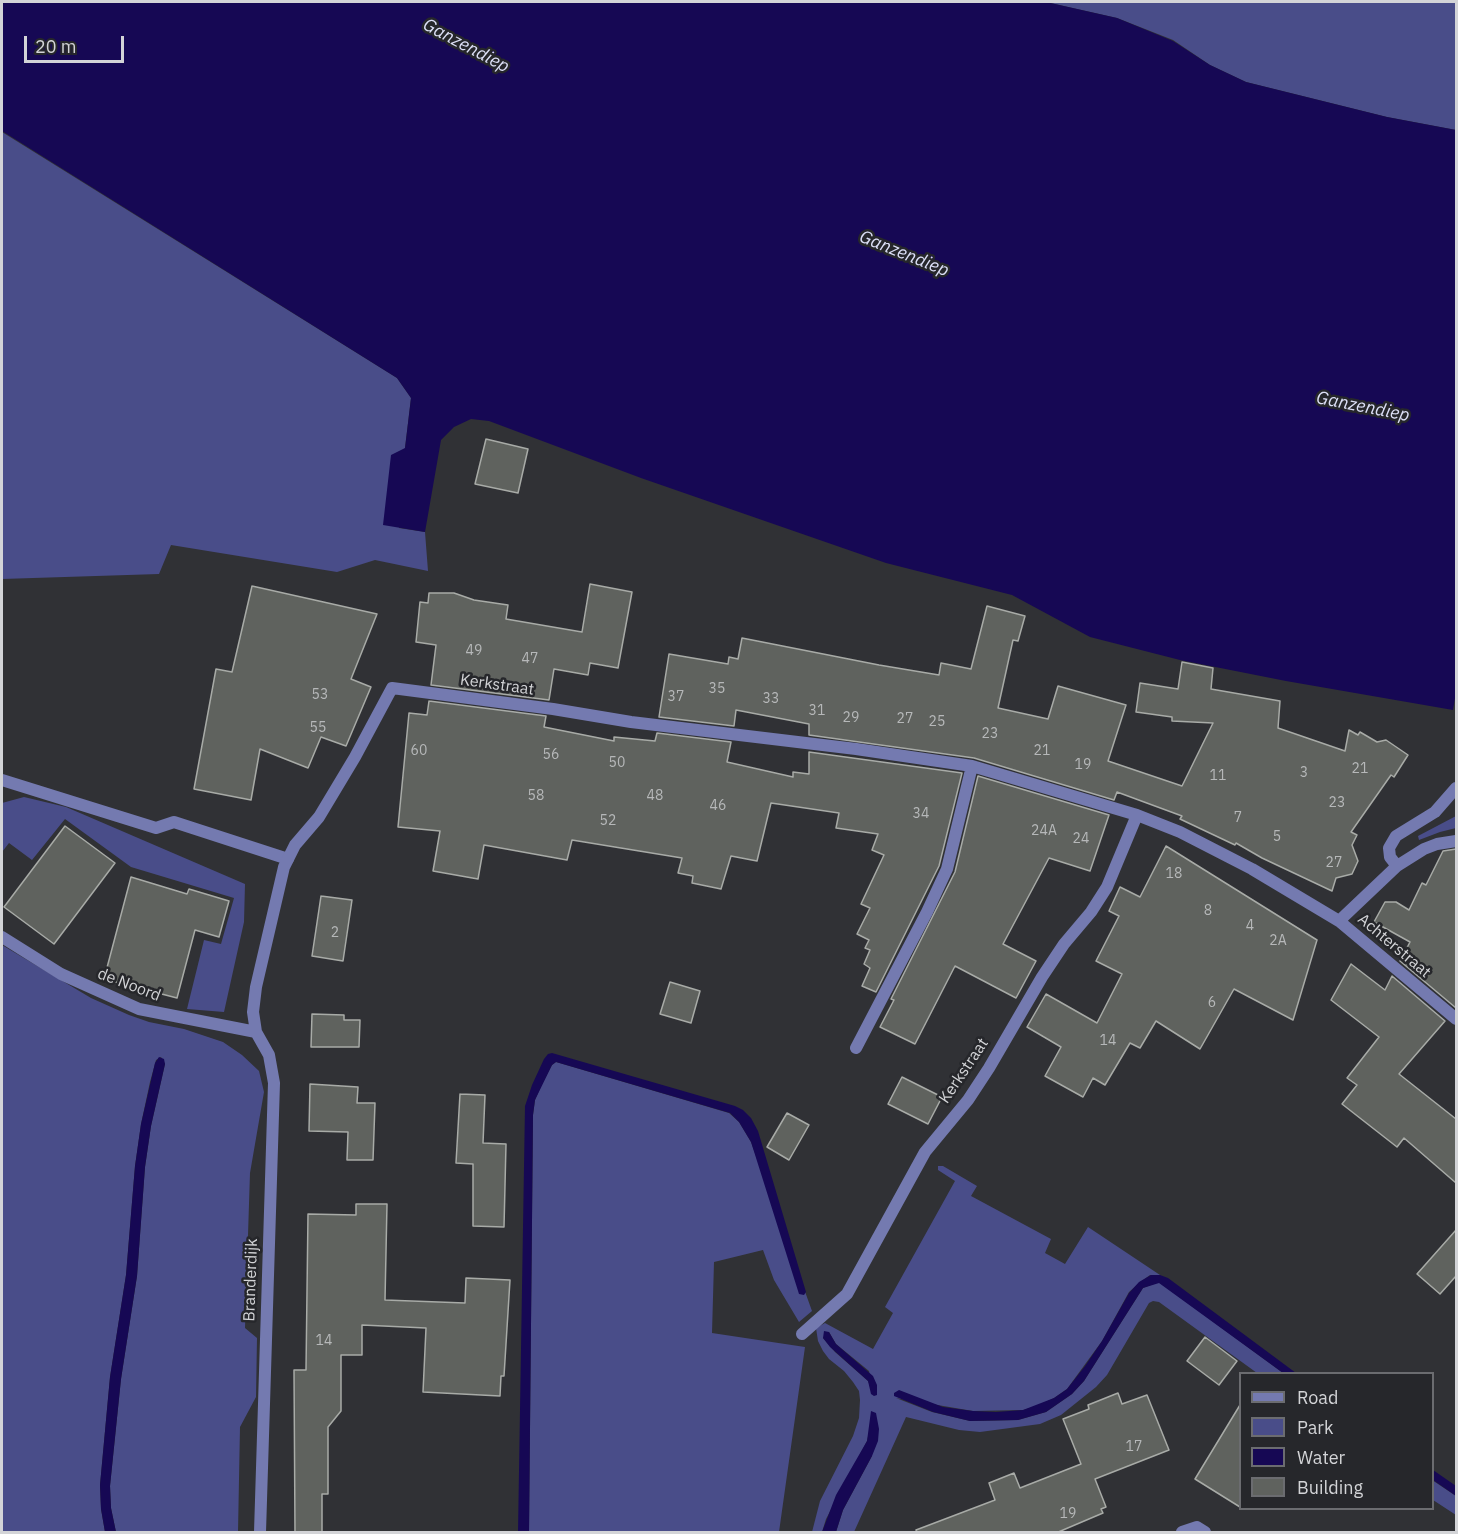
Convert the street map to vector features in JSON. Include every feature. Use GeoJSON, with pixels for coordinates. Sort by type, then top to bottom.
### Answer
{"type":"FeatureCollection","features":[{"type":"Feature","properties":{"kind":"street","name":"Kerkstraat"},"geometry":{"type":"LineString","coordinates":[[256,1032],[253,1012],[256,987],[284,867],[295,845],[319,817],[392,688],[972,766],[1137,815],[1180,832],[1242,864],[1339,921]]}},
{"type":"Feature","properties":{"kind":"street"},"geometry":{"type":"LineString","coordinates":[[856,1048],[948,869],[972,766]]}},
{"type":"Feature","properties":{"kind":"street"},"geometry":{"type":"LineString","coordinates":[[2,780],[156,828],[174,822],[288,859]]}},
{"type":"Feature","properties":{"kind":"street"},"geometry":{"type":"LineString","coordinates":[[1397,866],[1390,857],[1389,848],[1396,836],[1435,812],[1456,788]]}},
{"type":"Feature","properties":{"kind":"street","name":"Kerkstraat"},"geometry":{"type":"LineString","coordinates":[[802,1334],[847,1294],[925,1152],[968,1100],[1042,977],[1091,912],[1107,886],[1137,815]]}},
{"type":"Feature","properties":{"kind":"street"},"geometry":{"type":"LineString","coordinates":[[1339,921],[1397,866],[1424,849],[1443,842],[1456,841]]}},
{"type":"Feature","properties":{"kind":"street","name":"Achterstraat"},"geometry":{"type":"LineString","coordinates":[[1339,921],[1456,1019]]}},
{"type":"Feature","properties":{"kind":"street","name":"de Noord"},"geometry":{"type":"LineString","coordinates":[[2,937],[61,974],[139,1009],[256,1032]]}},
{"type":"Feature","properties":{"kind":"street","name":"Branderdijk"},"geometry":{"type":"LineString","coordinates":[[256,1032],[269,1055],[274,1083],[260,1533]]}},
{"type":"Feature","properties":{"kind":"street"},"geometry":{"type":"LineString","coordinates":[[1182,1533],[1197,1527],[1205,1533]]}},
{"type":"Feature","properties":{"kind":"green space"},"geometry":{"type":"Polygon","coordinates":[[[1046,2],[1456,2],[1456,130],[1387,117],[1246,82],[1210,65],[1173,40],[1117,18],[1046,2]]]}},
{"type":"Feature","properties":{"kind":"green space"},"geometry":{"type":"Polygon","coordinates":[[[2,132],[397,378],[411,398],[399,528],[425,532],[428,571],[375,560],[337,572],[171,545],[159,574],[2,579],[2,132]]]}},
{"type":"Feature","properties":{"kind":"green space"},"geometry":{"type":"Polygon","coordinates":[[[24,797],[66,807],[245,884],[244,922],[224,1012],[187,1009],[204,940],[221,944],[234,898],[131,867],[65,819],[32,860],[9,843],[2,852],[2,803],[24,797]]]}},
{"type":"Feature","properties":{"kind":"green space"},"geometry":{"type":"Polygon","coordinates":[[[1456,816],[1456,828],[1419,840],[1418,836],[1456,816]]]}},
{"type":"Feature","properties":{"kind":"green space"},"geometry":{"type":"Polygon","coordinates":[[[2,945],[91,998],[129,1015],[223,1042],[259,1071],[264,1092],[250,1173],[245,1328],[257,1338],[256,1397],[240,1427],[238,1532],[116,1532],[111,1508],[110,1486],[121,1379],[137,1276],[145,1167],[151,1126],[165,1064],[161,1057],[156,1060],[141,1124],[135,1166],[126,1275],[110,1377],[100,1485],[105,1532],[2,1532],[2,945]]]}},
{"type":"Feature","properties":{"kind":"green space"},"geometry":{"type":"Polygon","coordinates":[[[556,1062],[729,1113],[739,1122],[751,1142],[812,1311],[799,1322],[774,1280],[763,1250],[714,1262],[712,1333],[805,1347],[779,1532],[529,1532],[533,1115],[535,1100],[541,1086],[552,1065],[556,1062]]]}},
{"type":"Feature","properties":{"kind":"green space"},"geometry":{"type":"Polygon","coordinates":[[[938,1166],[943,1166],[977,1186],[971,1196],[1051,1239],[1045,1253],[1065,1264],[1088,1227],[1160,1275],[1150,1275],[1129,1292],[1102,1341],[1067,1389],[1038,1406],[1023,1410],[973,1411],[896,1398],[932,1412],[970,1421],[1018,1420],[1046,1412],[1072,1394],[1084,1381],[1143,1288],[1159,1282],[1282,1372],[1256,1372],[1159,1302],[1153,1301],[1149,1303],[1107,1375],[1096,1387],[1061,1415],[1040,1424],[980,1432],[959,1430],[906,1417],[854,1532],[836,1532],[843,1510],[872,1456],[870,1415],[867,1441],[826,1519],[822,1532],[812,1532],[820,1501],[853,1436],[859,1418],[860,1400],[859,1391],[853,1382],[823,1351],[818,1341],[816,1328],[825,1323],[873,1349],[893,1313],[885,1307],[955,1181],[938,1170],[938,1166]],[[829,1332],[823,1338],[835,1352],[868,1381],[874,1396],[869,1371],[836,1344],[829,1332]]]}},
{"type":"Feature","properties":{"kind":"green space"},"geometry":{"type":"Polygon","coordinates":[[[1434,1481],[1456,1496],[1456,1515],[1434,1501],[1434,1481]]]}},
{"type":"Feature","properties":{"kind":"water","name":"Ganzendiep"},"geometry":{"type":"Polygon","coordinates":[[[2,2],[1046,2],[1117,18],[1173,41],[1210,65],[1246,82],[1387,117],[1456,130],[1456,692],[1453,710],[1180,660],[1090,637],[1012,595],[886,563],[641,478],[489,421],[471,419],[454,427],[441,440],[425,532],[383,525],[391,455],[405,448],[411,398],[397,378],[2,131],[2,2]]]}},
{"type":"Feature","properties":{"kind":"water"},"geometry":{"type":"Polygon","coordinates":[[[552,1053],[743,1110],[751,1118],[758,1131],[806,1292],[804,1295],[799,1294],[751,1142],[739,1122],[730,1113],[556,1062],[552,1065],[535,1100],[533,1115],[529,1532],[518,1532],[525,1106],[544,1059],[552,1053]]]}},
{"type":"Feature","properties":{"kind":"water"},"geometry":{"type":"Polygon","coordinates":[[[159,1057],[164,1059],[165,1064],[151,1126],[145,1167],[137,1276],[121,1379],[110,1486],[111,1508],[116,1532],[105,1532],[100,1485],[110,1377],[126,1275],[135,1166],[141,1124],[155,1063],[159,1057]]]}},
{"type":"Feature","properties":{"kind":"water"},"geometry":{"type":"Polygon","coordinates":[[[1151,1275],[1168,1278],[1295,1372],[1282,1372],[1159,1283],[1143,1288],[1084,1381],[1072,1394],[1046,1412],[1018,1420],[970,1421],[933,1412],[894,1396],[894,1393],[899,1390],[943,1407],[996,1412],[1023,1410],[1054,1398],[1067,1389],[1085,1366],[1129,1293],[1139,1282],[1151,1275]]]}},
{"type":"Feature","properties":{"kind":"water"},"geometry":{"type":"Polygon","coordinates":[[[824,1331],[829,1332],[836,1344],[873,1376],[877,1385],[877,1395],[871,1394],[868,1381],[830,1347],[823,1338],[824,1331]]]}},
{"type":"Feature","properties":{"kind":"water"},"geometry":{"type":"Polygon","coordinates":[[[871,1411],[876,1413],[879,1429],[878,1441],[872,1456],[843,1510],[836,1532],[822,1532],[836,1495],[867,1441],[871,1411]]]}},
{"type":"Feature","properties":{"kind":"water"},"geometry":{"type":"Polygon","coordinates":[[[1434,1471],[1456,1486],[1456,1496],[1434,1481],[1434,1471]]]}},
{"type":"Feature","properties":{"kind":"building"},"geometry":{"type":"Polygon","coordinates":[[[486,439],[528,449],[518,493],[475,484],[486,439]]]}},
{"type":"Feature","properties":{"kind":"building"},"geometry":{"type":"Polygon","coordinates":[[[590,584],[632,592],[618,668],[590,663],[588,675],[554,669],[549,700],[431,685],[436,645],[416,642],[420,602],[428,603],[429,593],[454,593],[474,600],[508,605],[506,619],[582,632],[590,584]]]}},
{"type":"Feature","properties":{"kind":"building"},"geometry":{"type":"Polygon","coordinates":[[[252,586],[377,614],[351,679],[371,687],[346,746],[321,737],[308,768],[260,749],[251,800],[194,789],[216,669],[232,672],[252,586]]]}},
{"type":"Feature","properties":{"kind":"building"},"geometry":{"type":"Polygon","coordinates":[[[987,606],[1025,616],[1018,641],[1013,640],[998,708],[1048,719],[1058,686],[1126,705],[1108,761],[1182,786],[1213,723],[1172,721],[1172,717],[1136,712],[1140,683],[1178,689],[1182,662],[1213,668],[1211,689],[1280,701],[1278,728],[1345,751],[1349,730],[1358,735],[1360,732],[1377,742],[1386,740],[1408,755],[1394,777],[1391,775],[1351,832],[1357,835],[1352,845],[1358,861],[1352,874],[1336,878],[1332,891],[1236,843],[1235,845],[1180,819],[1182,816],[1117,792],[1114,800],[974,758],[809,735],[809,724],[736,710],[734,726],[659,717],[669,654],[728,664],[729,657],[738,659],[742,638],[939,675],[941,663],[971,669],[987,606]]]}},
{"type":"Feature","properties":{"kind":"building"},"geometry":{"type":"Polygon","coordinates":[[[429,701],[546,716],[544,727],[614,741],[614,737],[655,741],[657,733],[731,742],[727,762],[793,777],[793,772],[809,774],[809,752],[962,773],[939,866],[876,992],[862,986],[870,968],[864,964],[870,950],[865,948],[869,940],[857,934],[870,908],[861,904],[884,855],[872,850],[878,834],[836,828],[839,813],[771,803],[757,861],[731,856],[721,889],[692,883],[693,876],[678,873],[682,858],[572,840],[567,860],[484,845],[478,879],[433,871],[440,831],[398,827],[409,713],[427,715],[429,701]]]}},
{"type":"Feature","properties":{"kind":"building"},"geometry":{"type":"Polygon","coordinates":[[[978,776],[1109,815],[1090,871],[1049,858],[1003,944],[1036,961],[1016,998],[955,966],[915,1044],[880,1027],[894,1000],[891,999],[955,872],[978,776]]]}},
{"type":"Feature","properties":{"kind":"building"},"geometry":{"type":"Polygon","coordinates":[[[65,826],[115,863],[54,944],[4,907],[65,826]]]}},
{"type":"Feature","properties":{"kind":"building"},"geometry":{"type":"Polygon","coordinates":[[[1166,846],[1317,940],[1293,1020],[1234,989],[1200,1049],[1156,1021],[1140,1048],[1130,1043],[1105,1085],[1093,1078],[1083,1097],[1045,1076],[1061,1047],[1027,1027],[1046,994],[1097,1023],[1122,974],[1096,961],[1119,916],[1109,911],[1120,887],[1140,897],[1166,846]]]}},
{"type":"Feature","properties":{"kind":"building"},"geometry":{"type":"Polygon","coordinates":[[[1456,849],[1456,1008],[1400,961],[1410,942],[1374,922],[1385,902],[1396,902],[1409,910],[1422,883],[1426,885],[1443,851],[1456,849]]]}},
{"type":"Feature","properties":{"kind":"building"},"geometry":{"type":"Polygon","coordinates":[[[131,877],[187,894],[189,889],[229,901],[219,937],[195,930],[177,998],[104,979],[131,877]]]}},
{"type":"Feature","properties":{"kind":"building"},"geometry":{"type":"Polygon","coordinates":[[[321,896],[352,900],[343,961],[312,956],[321,896]]]}},
{"type":"Feature","properties":{"kind":"building"},"geometry":{"type":"Polygon","coordinates":[[[1351,964],[1385,990],[1392,976],[1445,1021],[1399,1074],[1456,1119],[1456,1183],[1404,1138],[1397,1147],[1342,1104],[1357,1085],[1347,1078],[1379,1037],[1331,1000],[1351,964]]]}},
{"type":"Feature","properties":{"kind":"building"},"geometry":{"type":"Polygon","coordinates":[[[670,982],[700,991],[691,1023],[660,1014],[670,982]]]}},
{"type":"Feature","properties":{"kind":"building"},"geometry":{"type":"Polygon","coordinates":[[[312,1014],[344,1015],[344,1020],[360,1020],[359,1047],[311,1047],[312,1014]]]}},
{"type":"Feature","properties":{"kind":"building"},"geometry":{"type":"Polygon","coordinates":[[[902,1077],[942,1097],[928,1124],[888,1104],[902,1077]]]}},
{"type":"Feature","properties":{"kind":"building"},"geometry":{"type":"Polygon","coordinates":[[[310,1084],[358,1087],[357,1103],[375,1103],[373,1160],[347,1160],[348,1132],[309,1131],[310,1084]]]}},
{"type":"Feature","properties":{"kind":"building"},"geometry":{"type":"Polygon","coordinates":[[[460,1094],[485,1095],[483,1143],[506,1144],[504,1227],[473,1226],[473,1164],[456,1163],[460,1094]]]}},
{"type":"Feature","properties":{"kind":"building"},"geometry":{"type":"Polygon","coordinates":[[[787,1113],[809,1125],[789,1160],[767,1147],[787,1113]]]}},
{"type":"Feature","properties":{"kind":"building"},"geometry":{"type":"Polygon","coordinates":[[[356,1204],[387,1204],[385,1300],[465,1303],[466,1278],[510,1280],[504,1376],[501,1376],[500,1396],[423,1392],[426,1328],[362,1325],[362,1355],[341,1355],[341,1411],[328,1427],[328,1494],[322,1494],[322,1533],[295,1533],[294,1370],[306,1370],[308,1214],[356,1215],[356,1204]]]}},
{"type":"Feature","properties":{"kind":"building"},"geometry":{"type":"Polygon","coordinates":[[[1456,1230],[1456,1276],[1440,1294],[1417,1274],[1456,1230]]]}},
{"type":"Feature","properties":{"kind":"building"},"geometry":{"type":"Polygon","coordinates":[[[1205,1337],[1237,1361],[1219,1385],[1187,1361],[1205,1337]]]}},
{"type":"Feature","properties":{"kind":"building"},"geometry":{"type":"Polygon","coordinates":[[[1118,1393],[1122,1404],[1147,1395],[1169,1450],[1095,1479],[1106,1507],[1101,1509],[1103,1513],[1056,1533],[917,1533],[916,1530],[995,1500],[989,1483],[1014,1473],[1020,1488],[1081,1464],[1063,1419],[1089,1409],[1088,1405],[1118,1393]]]}},
{"type":"Feature","properties":{"kind":"building"},"geometry":{"type":"Polygon","coordinates":[[[1239,1407],[1239,1506],[1195,1479],[1239,1407]]]}}]}
